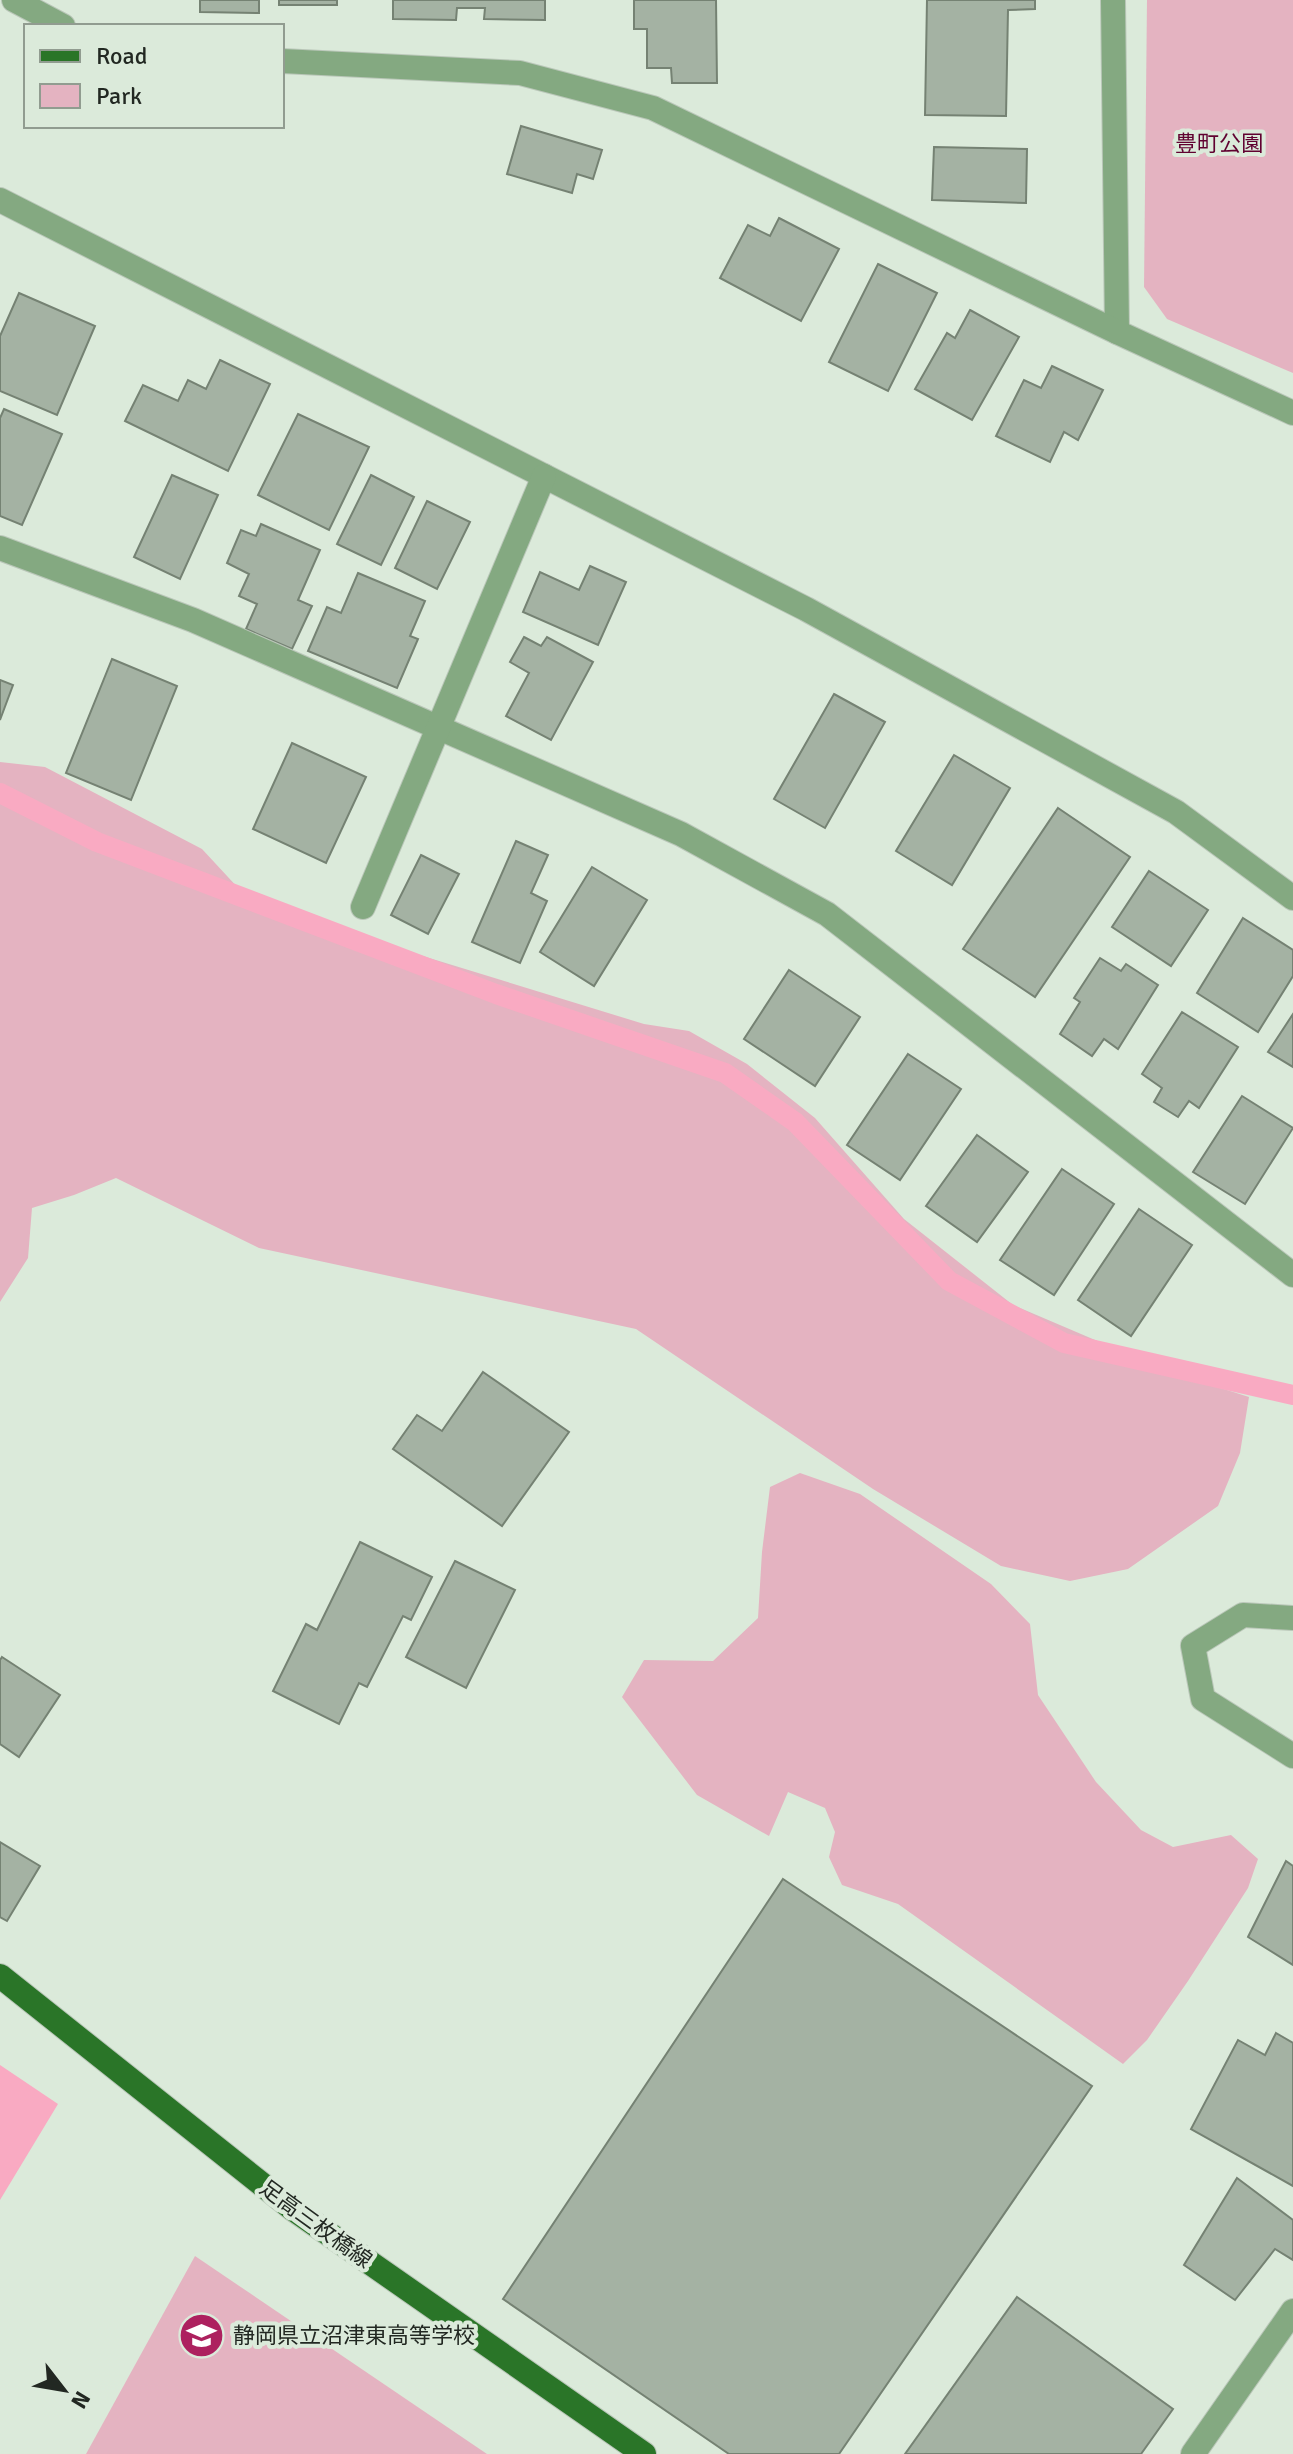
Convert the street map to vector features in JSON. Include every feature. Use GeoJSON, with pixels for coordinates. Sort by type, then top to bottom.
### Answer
{"type":"FeatureCollection","features":[{"type":"Feature","properties":{"kind":"main road","name":"足高三枚橋線"},"geometry":{"type":"LineString","coordinates":[[0,1976],[293,2209],[644,2454]]}},
{"type":"Feature","properties":{"kind":"street"},"geometry":{"type":"LineString","coordinates":[[14,0],[59,24]]}},
{"type":"Feature","properties":{"kind":"street"},"geometry":{"type":"LineString","coordinates":[[1113,0],[1117,332]]}},
{"type":"Feature","properties":{"kind":"street"},"geometry":{"type":"LineString","coordinates":[[284,61],[520,73],[653,108],[1117,332],[1293,413]]}},
{"type":"Feature","properties":{"kind":"street"},"geometry":{"type":"LineString","coordinates":[[0,200],[806,609],[1176,812],[1293,898]]}},
{"type":"Feature","properties":{"kind":"street"},"geometry":{"type":"LineString","coordinates":[[363,907],[544,476]]}},
{"type":"Feature","properties":{"kind":"street"},"geometry":{"type":"LineString","coordinates":[[0,548],[193,620],[681,834],[827,914],[1293,1275]]}},
{"type":"Feature","properties":{"kind":"street"},"geometry":{"type":"LineString","coordinates":[[1293,1618],[1243,1615],[1193,1646],[1203,1699],[1293,1756]]}},
{"type":"Feature","properties":{"kind":"street"},"geometry":{"type":"LineString","coordinates":[[1193,2454],[1293,2311]]}},
{"type":"Feature","properties":{"kind":"green space","name":"豊町公園"},"geometry":{"type":"Polygon","coordinates":[[[1147,0],[1293,0],[1293,373],[1167,319],[1144,287],[1147,0]]]}},
{"type":"Feature","properties":{"kind":"green space"},"geometry":{"type":"Polygon","coordinates":[[[0,762],[45,767],[202,849],[253,904],[644,1024],[689,1031],[747,1064],[815,1118],[904,1219],[1013,1305],[1170,1372],[1249,1397],[1240,1453],[1218,1506],[1128,1569],[1070,1581],[1001,1566],[873,1489],[636,1329],[259,1248],[116,1178],[32,1208],[28,1258],[0,1302],[0,762]]]}},
{"type":"Feature","properties":{"kind":"green space"},"geometry":{"type":"Polygon","coordinates":[[[800,1473],[860,1494],[991,1584],[1030,1624],[1038,1695],[1096,1782],[1141,1830],[1173,1847],[1231,1835],[1258,1859],[1248,1888],[1188,1981],[1147,2040],[1123,2064],[898,1904],[842,1885],[829,1857],[835,1832],[825,1808],[788,1792],[769,1836],[697,1795],[622,1697],[644,1660],[713,1661],[758,1618],[770,1487],[800,1473]]]}},
{"type":"Feature","properties":{"kind":"green space"},"geometry":{"type":"Polygon","coordinates":[[[195,2256],[487,2454],[86,2454],[195,2256]]]}},
{"type":"Feature","properties":{"kind":"shaded area"},"geometry":{"type":"Polygon","coordinates":[[[0,2065],[58,2104],[0,2200],[0,2065]]]}},
{"type":"Feature","properties":{"kind":"building"},"geometry":{"type":"Polygon","coordinates":[[[200,0],[259,0],[259,13],[200,12],[200,0]]]}},
{"type":"Feature","properties":{"kind":"building"},"geometry":{"type":"Polygon","coordinates":[[[279,0],[337,0],[337,5],[279,5],[279,0]]]}},
{"type":"Feature","properties":{"kind":"building"},"geometry":{"type":"Polygon","coordinates":[[[393,0],[545,0],[545,20],[484,19],[485,8],[457,8],[456,20],[393,19],[393,0]]]}},
{"type":"Feature","properties":{"kind":"building"},"geometry":{"type":"Polygon","coordinates":[[[634,0],[716,0],[717,83],[672,83],[671,68],[647,68],[647,29],[634,29],[634,0]]]}},
{"type":"Feature","properties":{"kind":"building"},"geometry":{"type":"Polygon","coordinates":[[[927,0],[1035,0],[1035,9],[1008,10],[1006,116],[925,115],[927,0]]]}},
{"type":"Feature","properties":{"kind":"building"},"geometry":{"type":"Polygon","coordinates":[[[521,126],[602,150],[593,179],[577,174],[572,193],[507,174],[521,126]]]}},
{"type":"Feature","properties":{"kind":"building"},"geometry":{"type":"Polygon","coordinates":[[[934,147],[1027,149],[1026,203],[932,200],[934,147]]]}},
{"type":"Feature","properties":{"kind":"building"},"geometry":{"type":"Polygon","coordinates":[[[779,218],[839,249],[801,321],[720,278],[748,225],[770,236],[779,218]]]}},
{"type":"Feature","properties":{"kind":"building"},"geometry":{"type":"Polygon","coordinates":[[[878,264],[937,293],[888,391],[829,362],[878,264]]]}},
{"type":"Feature","properties":{"kind":"building"},"geometry":{"type":"Polygon","coordinates":[[[19,293],[95,326],[57,415],[0,391],[0,336],[19,293]]]}},
{"type":"Feature","properties":{"kind":"building"},"geometry":{"type":"Polygon","coordinates":[[[970,310],[1019,337],[972,420],[915,389],[947,333],[955,338],[970,310]]]}},
{"type":"Feature","properties":{"kind":"building"},"geometry":{"type":"Polygon","coordinates":[[[220,360],[270,384],[228,471],[125,421],[143,385],[178,401],[188,380],[206,389],[220,360]]]}},
{"type":"Feature","properties":{"kind":"building"},"geometry":{"type":"Polygon","coordinates":[[[1052,366],[1103,390],[1078,440],[1064,432],[1050,462],[996,436],[1024,380],[1041,388],[1052,366]]]}},
{"type":"Feature","properties":{"kind":"building"},"geometry":{"type":"Polygon","coordinates":[[[4,409],[62,434],[22,525],[0,516],[0,418],[4,409]]]}},
{"type":"Feature","properties":{"kind":"building"},"geometry":{"type":"Polygon","coordinates":[[[298,414],[369,447],[329,530],[258,495],[298,414]]]}},
{"type":"Feature","properties":{"kind":"building"},"geometry":{"type":"Polygon","coordinates":[[[172,475],[218,495],[180,579],[134,557],[172,475]]]}},
{"type":"Feature","properties":{"kind":"building"},"geometry":{"type":"Polygon","coordinates":[[[371,475],[414,497],[381,565],[337,544],[371,475]]]}},
{"type":"Feature","properties":{"kind":"building"},"geometry":{"type":"Polygon","coordinates":[[[427,501],[470,522],[437,589],[395,568],[427,501]]]}},
{"type":"Feature","properties":{"kind":"building"},"geometry":{"type":"Polygon","coordinates":[[[261,524],[320,550],[298,600],[312,606],[292,649],[246,629],[257,604],[239,596],[249,574],[227,563],[241,530],[256,536],[261,524]]]}},
{"type":"Feature","properties":{"kind":"building"},"geometry":{"type":"Polygon","coordinates":[[[590,566],[626,582],[598,645],[523,612],[540,572],[579,590],[590,566]]]}},
{"type":"Feature","properties":{"kind":"building"},"geometry":{"type":"Polygon","coordinates":[[[358,573],[425,601],[410,636],[418,639],[397,688],[308,651],[327,607],[341,613],[358,573]]]}},
{"type":"Feature","properties":{"kind":"building"},"geometry":{"type":"Polygon","coordinates":[[[524,637],[541,646],[547,637],[593,662],[551,740],[506,716],[529,673],[510,662],[524,637]]]}},
{"type":"Feature","properties":{"kind":"building"},"geometry":{"type":"Polygon","coordinates":[[[112,659],[177,686],[131,800],[66,773],[112,659]]]}},
{"type":"Feature","properties":{"kind":"building"},"geometry":{"type":"Polygon","coordinates":[[[0,680],[13,685],[0,720],[0,680]]]}},
{"type":"Feature","properties":{"kind":"building"},"geometry":{"type":"Polygon","coordinates":[[[834,694],[885,722],[825,828],[774,799],[834,694]]]}},
{"type":"Feature","properties":{"kind":"building"},"geometry":{"type":"Polygon","coordinates":[[[292,743],[366,777],[326,863],[253,829],[292,743]]]}},
{"type":"Feature","properties":{"kind":"building"},"geometry":{"type":"Polygon","coordinates":[[[954,755],[1010,788],[952,885],[896,851],[954,755]]]}},
{"type":"Feature","properties":{"kind":"building"},"geometry":{"type":"Polygon","coordinates":[[[1058,808],[1130,857],[1035,997],[963,949],[1058,808]]]}},
{"type":"Feature","properties":{"kind":"building"},"geometry":{"type":"Polygon","coordinates":[[[516,841],[548,855],[531,893],[547,901],[520,963],[472,942],[516,841]]]}},
{"type":"Feature","properties":{"kind":"building"},"geometry":{"type":"Polygon","coordinates":[[[421,855],[459,874],[428,934],[391,915],[421,855]]]}},
{"type":"Feature","properties":{"kind":"building"},"geometry":{"type":"Polygon","coordinates":[[[592,867],[647,900],[594,986],[540,952],[592,867]]]}},
{"type":"Feature","properties":{"kind":"building"},"geometry":{"type":"Polygon","coordinates":[[[1149,871],[1208,910],[1171,966],[1112,927],[1149,871]]]}},
{"type":"Feature","properties":{"kind":"building"},"geometry":{"type":"Polygon","coordinates":[[[1243,918],[1293,950],[1293,976],[1258,1032],[1197,993],[1243,918]]]}},
{"type":"Feature","properties":{"kind":"building"},"geometry":{"type":"Polygon","coordinates":[[[1100,958],[1121,971],[1126,964],[1158,985],[1118,1049],[1104,1039],[1092,1056],[1060,1034],[1080,1002],[1074,998],[1100,958]]]}},
{"type":"Feature","properties":{"kind":"building"},"geometry":{"type":"Polygon","coordinates":[[[789,970],[860,1017],[815,1086],[744,1039],[789,970]]]}},
{"type":"Feature","properties":{"kind":"building"},"geometry":{"type":"Polygon","coordinates":[[[1182,1012],[1238,1047],[1199,1108],[1189,1101],[1178,1117],[1154,1102],[1162,1088],[1142,1074],[1182,1012]]]}},
{"type":"Feature","properties":{"kind":"building"},"geometry":{"type":"Polygon","coordinates":[[[1293,1014],[1293,1067],[1268,1052],[1293,1014]]]}},
{"type":"Feature","properties":{"kind":"building"},"geometry":{"type":"Polygon","coordinates":[[[908,1054],[961,1089],[900,1180],[847,1145],[908,1054]]]}},
{"type":"Feature","properties":{"kind":"building"},"geometry":{"type":"Polygon","coordinates":[[[1242,1096],[1293,1128],[1245,1204],[1193,1172],[1242,1096]]]}},
{"type":"Feature","properties":{"kind":"building"},"geometry":{"type":"Polygon","coordinates":[[[977,1135],[1028,1172],[977,1242],[926,1206],[977,1135]]]}},
{"type":"Feature","properties":{"kind":"building"},"geometry":{"type":"Polygon","coordinates":[[[1062,1169],[1114,1204],[1054,1295],[1000,1260],[1062,1169]]]}},
{"type":"Feature","properties":{"kind":"building"},"geometry":{"type":"Polygon","coordinates":[[[1139,1209],[1192,1245],[1131,1336],[1078,1300],[1139,1209]]]}},
{"type":"Feature","properties":{"kind":"building"},"geometry":{"type":"Polygon","coordinates":[[[483,1372],[569,1432],[502,1526],[393,1449],[417,1415],[442,1431],[483,1372]]]}},
{"type":"Feature","properties":{"kind":"building"},"geometry":{"type":"Polygon","coordinates":[[[360,1542],[432,1577],[411,1620],[403,1616],[367,1687],[359,1683],[339,1724],[273,1691],[306,1624],[317,1630],[360,1542]]]}},
{"type":"Feature","properties":{"kind":"building"},"geometry":{"type":"Polygon","coordinates":[[[455,1561],[515,1590],[466,1688],[406,1657],[455,1561]]]}},
{"type":"Feature","properties":{"kind":"building"},"geometry":{"type":"Polygon","coordinates":[[[2,1657],[60,1695],[19,1757],[0,1744],[2,1657]]]}},
{"type":"Feature","properties":{"kind":"building"},"geometry":{"type":"Polygon","coordinates":[[[0,1842],[40,1866],[7,1921],[0,1917],[0,1842]]]}},
{"type":"Feature","properties":{"kind":"building"},"geometry":{"type":"Polygon","coordinates":[[[1286,1861],[1293,1866],[1293,1965],[1248,1937],[1286,1861]]]}},
{"type":"Feature","properties":{"kind":"building"},"geometry":{"type":"Polygon","coordinates":[[[783,1879],[1092,2086],[839,2454],[729,2454],[503,2299],[783,1879]]]}},
{"type":"Feature","properties":{"kind":"building"},"geometry":{"type":"Polygon","coordinates":[[[1276,2033],[1293,2043],[1293,2186],[1191,2129],[1238,2040],[1265,2055],[1276,2033]]]}},
{"type":"Feature","properties":{"kind":"building"},"geometry":{"type":"Polygon","coordinates":[[[1237,2178],[1293,2220],[1293,2260],[1275,2249],[1235,2300],[1184,2265],[1237,2178]]]}},
{"type":"Feature","properties":{"kind":"building"},"geometry":{"type":"Polygon","coordinates":[[[1017,2297],[1173,2409],[1141,2454],[905,2454],[1017,2297]]]}},
{"type":"Feature","properties":{"kind":"waterway"},"geometry":{"type":"LineString","coordinates":[[0,793],[97,842],[496,994],[725,1073],[795,1122],[949,1281],[1064,1343],[1293,1395]]}},
{"type":"Feature","properties":{"kind":"place","name":"静岡県立沼津東高等学校"},"geometry":{"type":"Point","coordinates":[202,2335]}}]}
